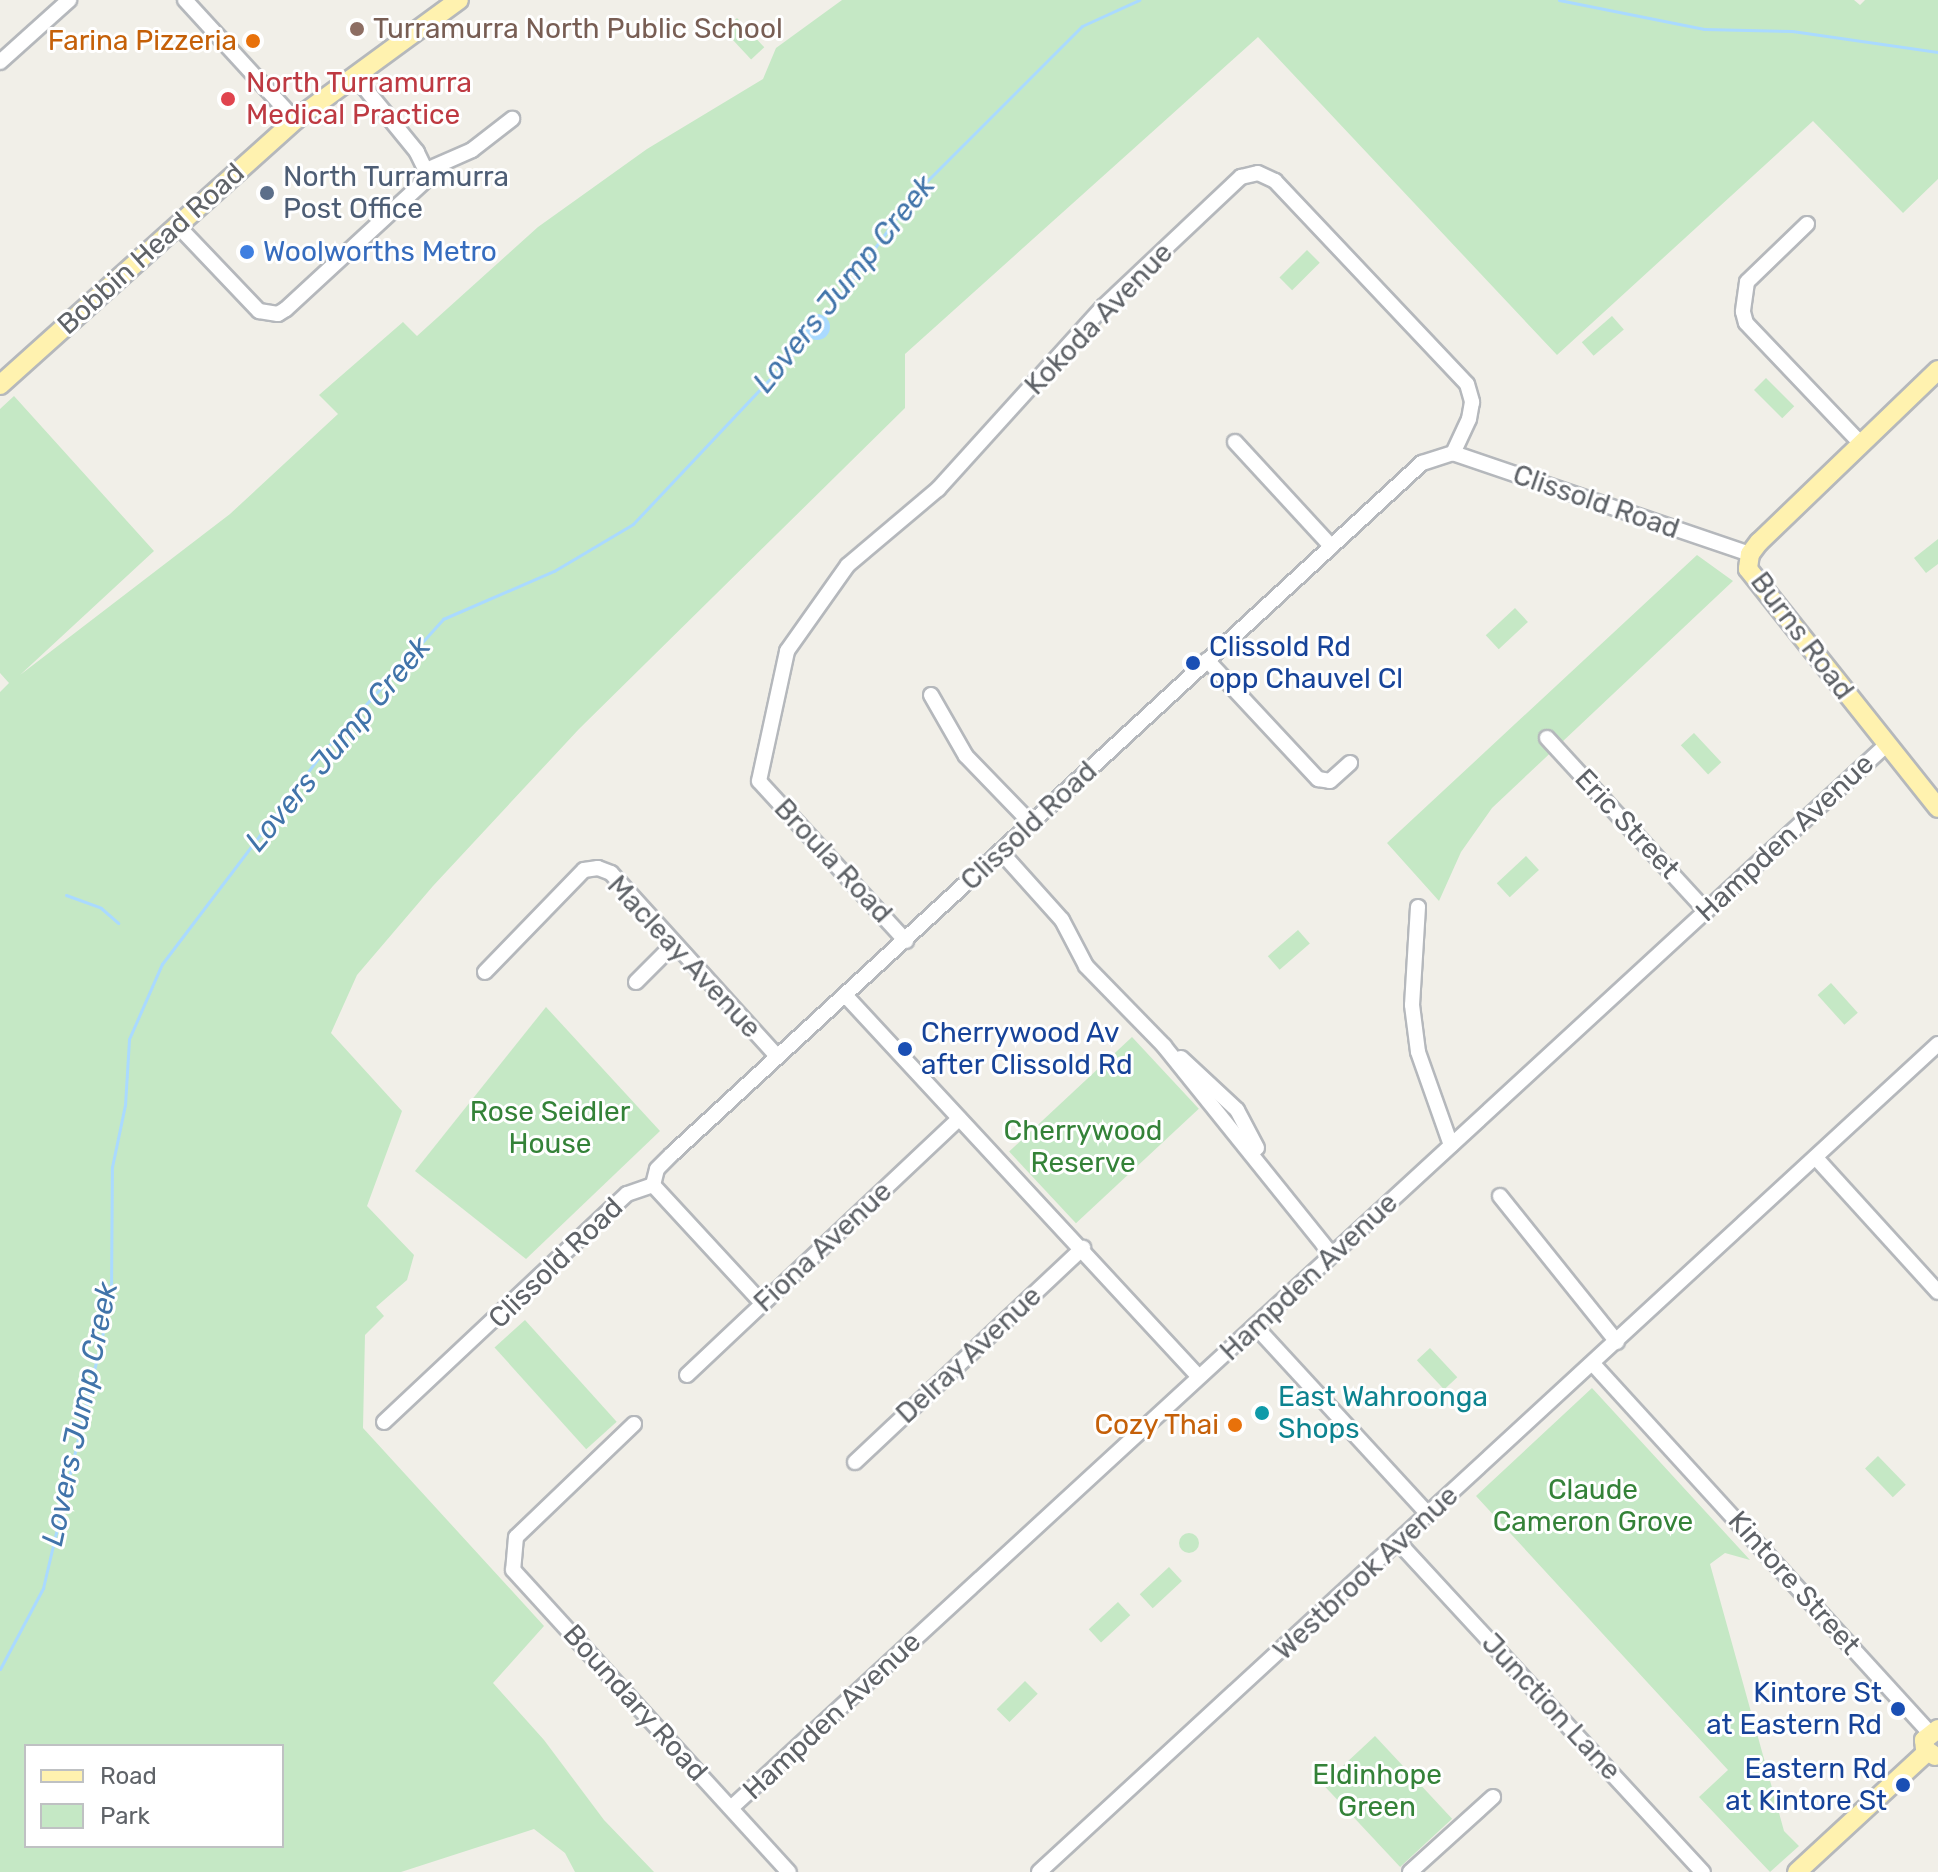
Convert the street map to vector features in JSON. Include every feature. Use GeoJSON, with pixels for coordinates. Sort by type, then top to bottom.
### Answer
{"type":"FeatureCollection","features":[{"type":"Feature","properties":{"kind":"main road","name":"Bobbin Head Road"},"geometry":{"type":"LineString","coordinates":[[0,385],[295,120],[459,0]]}},
{"type":"Feature","properties":{"kind":"main road","name":"Burns Road"},"geometry":{"type":"LineString","coordinates":[[1938,370],[1750,554],[1750,577],[1938,808]]}},
{"type":"Feature","properties":{"kind":"main road"},"geometry":{"type":"LineString","coordinates":[[1797,1872],[1933,1754],[1924,1740],[1934,1730]]}},
{"type":"Feature","properties":{"kind":"street"},"geometry":{"type":"LineString","coordinates":[[0,62],[69,0]]}},
{"type":"Feature","properties":{"kind":"street"},"geometry":{"type":"LineString","coordinates":[[185,0],[295,120]]}},
{"type":"Feature","properties":{"kind":"street"},"geometry":{"type":"LineString","coordinates":[[355,76],[429,169]]}},
{"type":"Feature","properties":{"kind":"street"},"geometry":{"type":"LineString","coordinates":[[177,225],[251,304],[278,314],[416,192],[429,169],[472,150],[512,119]]}},
{"type":"Feature","properties":{"kind":"street","name":"Kokoda Avenue"},"geometry":{"type":"LineString","coordinates":[[759,781],[787,651],[848,565],[938,489],[1103,307],[1241,177],[1258,173],[1275,181],[1467,384],[1472,402],[1469,419],[1453,453]]}},
{"type":"Feature","properties":{"kind":"street"},"geometry":{"type":"LineString","coordinates":[[1807,224],[1747,282],[1743,312],[1746,323],[1862,445]]}},
{"type":"Feature","properties":{"kind":"street"},"geometry":{"type":"LineString","coordinates":[[1235,442],[1331,546]]}},
{"type":"Feature","properties":{"kind":"street","name":"Clissold Road"},"geometry":{"type":"LineString","coordinates":[[384,1422],[627,1194],[653,1185],[657,1169],[1422,463],[1453,453],[1750,554]]}},
{"type":"Feature","properties":{"kind":"street"},"geometry":{"type":"LineString","coordinates":[[1207,660],[1318,779],[1330,781],[1350,763]]}},
{"type":"Feature","properties":{"kind":"street"},"geometry":{"type":"LineString","coordinates":[[931,695],[966,756],[1031,823]]}},
{"type":"Feature","properties":{"kind":"street","name":"Eric Street"},"geometry":{"type":"LineString","coordinates":[[1547,738],[1706,911]]}},
{"type":"Feature","properties":{"kind":"street","name":"Hampden Avenue"},"geometry":{"type":"LineString","coordinates":[[731,1808],[1886,745]]}},
{"type":"Feature","properties":{"kind":"street","name":"Broula Road"},"geometry":{"type":"LineString","coordinates":[[759,781],[906,941]]}},
{"type":"Feature","properties":{"kind":"street"},"geometry":{"type":"LineString","coordinates":[[1001,852],[1062,920],[1086,966],[1164,1046],[1197,1069],[1237,1110],[1276,1185],[1332,1255]]}},
{"type":"Feature","properties":{"kind":"street","name":"Macleay Avenue"},"geometry":{"type":"LineString","coordinates":[[485,972],[584,870],[611,873],[778,1057]]}},
{"type":"Feature","properties":{"kind":"street"},"geometry":{"type":"LineString","coordinates":[[1418,907],[1412,991],[1418,1052],[1451,1145]]}},
{"type":"Feature","properties":{"kind":"street"},"geometry":{"type":"LineString","coordinates":[[636,982],[674,944]]}},
{"type":"Feature","properties":{"kind":"street"},"geometry":{"type":"LineString","coordinates":[[846,996],[1083,1248],[1199,1377]]}},
{"type":"Feature","properties":{"kind":"street","name":"Westbrook Avenue"},"geometry":{"type":"LineString","coordinates":[[1039,1872],[1938,1044]]}},
{"type":"Feature","properties":{"kind":"street","name":"Fiona Avenue"},"geometry":{"type":"LineString","coordinates":[[687,1375],[959,1119]]}},
{"type":"Feature","properties":{"kind":"street"},"geometry":{"type":"LineString","coordinates":[[1816,1158],[1938,1292]]}},
{"type":"Feature","properties":{"kind":"street"},"geometry":{"type":"LineString","coordinates":[[653,1185],[762,1303]]}},
{"type":"Feature","properties":{"kind":"street"},"geometry":{"type":"LineString","coordinates":[[1500,1196],[1617,1342]]}},
{"type":"Feature","properties":{"kind":"street","name":"Delray Avenue"},"geometry":{"type":"LineString","coordinates":[[855,1462],[1083,1248]]}},
{"type":"Feature","properties":{"kind":"street"},"geometry":{"type":"LineString","coordinates":[[1255,1326],[1429,1515]]}},
{"type":"Feature","properties":{"kind":"street","name":"Kintore Street"},"geometry":{"type":"LineString","coordinates":[[1593,1364],[1934,1730]]}},
{"type":"Feature","properties":{"kind":"street","name":"Boundary Road"},"geometry":{"type":"LineString","coordinates":[[634,1424],[516,1537],[513,1570],[789,1872]]}},
{"type":"Feature","properties":{"kind":"street","name":"Junction Lane"},"geometry":{"type":"LineString","coordinates":[[1399,1543],[1703,1872]]}},
{"type":"Feature","properties":{"kind":"street"},"geometry":{"type":"LineString","coordinates":[[1410,1872],[1493,1797]]}},
{"type":"Feature","properties":{"kind":"green space"},"geometry":{"type":"Polygon","coordinates":[[[842,0],[1854,0],[1860,5],[1865,0],[1938,0],[1938,179],[1903,213],[1813,121],[1557,355],[1258,37],[905,354],[905,408],[579,729],[433,886],[357,975],[331,1033],[402,1111],[367,1206],[414,1255],[407,1280],[376,1307],[384,1316],[365,1335],[363,1428],[544,1626],[493,1683],[544,1740],[604,1820],[654,1872],[575,1872],[565,1853],[534,1829],[401,1872],[0,1872],[0,692],[9,683],[0,673],[0,409],[14,396],[154,551],[20,675],[230,514],[338,414],[319,395],[403,322],[417,336],[538,227],[647,149],[763,79],[776,48],[842,0]]]}},
{"type":"Feature","properties":{"kind":"green space"},"geometry":{"type":"Polygon","coordinates":[[[737,18],[764,47],[751,60],[724,30],[737,18]]]}},
{"type":"Feature","properties":{"kind":"green space"},"geometry":{"type":"Polygon","coordinates":[[[1307,250],[1320,263],[1292,290],[1279,278],[1307,250]]]}},
{"type":"Feature","properties":{"kind":"green space"},"geometry":{"type":"Polygon","coordinates":[[[1612,316],[1624,330],[1594,356],[1582,342],[1612,316]]]}},
{"type":"Feature","properties":{"kind":"green space"},"geometry":{"type":"Polygon","coordinates":[[[1766,378],[1794,406],[1782,418],[1754,390],[1766,378]]]}},
{"type":"Feature","properties":{"kind":"green space"},"geometry":{"type":"Polygon","coordinates":[[[1938,539],[1938,564],[1926,573],[1914,558],[1938,539]]]}},
{"type":"Feature","properties":{"kind":"green space"},"geometry":{"type":"Polygon","coordinates":[[[1697,555],[1733,581],[1492,808],[1461,852],[1439,901],[1387,843],[1697,555]]]}},
{"type":"Feature","properties":{"kind":"green space"},"geometry":{"type":"Polygon","coordinates":[[[1515,608],[1528,622],[1499,649],[1486,635],[1515,608]]]}},
{"type":"Feature","properties":{"kind":"green space"},"geometry":{"type":"Polygon","coordinates":[[[1694,733],[1721,762],[1708,775],[1681,745],[1694,733]]]}},
{"type":"Feature","properties":{"kind":"green space"},"geometry":{"type":"Polygon","coordinates":[[[1526,856],[1539,870],[1510,897],[1497,883],[1526,856]]]}},
{"type":"Feature","properties":{"kind":"green space"},"geometry":{"type":"Polygon","coordinates":[[[1298,930],[1310,944],[1280,970],[1268,956],[1298,930]]]}},
{"type":"Feature","properties":{"kind":"green space"},"geometry":{"type":"Polygon","coordinates":[[[1831,983],[1858,1013],[1844,1025],[1818,995],[1831,983]]]}},
{"type":"Feature","properties":{"kind":"green space","name":"Rose Seidler House"},"geometry":{"type":"Polygon","coordinates":[[[546,1007],[660,1131],[526,1259],[415,1171],[546,1007]]]}},
{"type":"Feature","properties":{"kind":"green space","name":"Cherrywood Reserve"},"geometry":{"type":"Polygon","coordinates":[[[1132,1037],[1199,1109],[1076,1223],[1009,1152],[1132,1037]]]}},
{"type":"Feature","properties":{"kind":"green space"},"geometry":{"type":"Polygon","coordinates":[[[525,1320],[617,1422],[586,1449],[495,1347],[525,1320]]]}},
{"type":"Feature","properties":{"kind":"green space"},"geometry":{"type":"Polygon","coordinates":[[[1430,1348],[1457,1377],[1444,1390],[1417,1360],[1430,1348]]]}},
{"type":"Feature","properties":{"kind":"green space","name":"Claude Cameron Grove"},"geometry":{"type":"Polygon","coordinates":[[[1592,1388],[1750,1560],[1725,1553],[1710,1564],[1784,1831],[1799,1846],[1770,1872],[1699,1797],[1728,1770],[1476,1496],[1592,1388]]]}},
{"type":"Feature","properties":{"kind":"green space"},"geometry":{"type":"Polygon","coordinates":[[[1878,1456],[1906,1485],[1893,1497],[1865,1469],[1878,1456]]]}},
{"type":"Feature","properties":{"kind":"green space"},"geometry":{"type":"Polygon","coordinates":[[[1189,1533],[1196,1536],[1199,1543],[1196,1550],[1189,1553],[1182,1550],[1179,1543],[1182,1536],[1189,1533]]]}},
{"type":"Feature","properties":{"kind":"green space"},"geometry":{"type":"Polygon","coordinates":[[[1169,1567],[1182,1581],[1153,1608],[1140,1594],[1169,1567]]]}},
{"type":"Feature","properties":{"kind":"green space"},"geometry":{"type":"Polygon","coordinates":[[[1118,1602],[1130,1615],[1101,1642],[1089,1629],[1118,1602]]]}},
{"type":"Feature","properties":{"kind":"green space"},"geometry":{"type":"Polygon","coordinates":[[[1025,1681],[1038,1694],[1009,1722],[997,1709],[1025,1681]]]}},
{"type":"Feature","properties":{"kind":"green space","name":"Eldinhope Green"},"geometry":{"type":"Polygon","coordinates":[[[1375,1736],[1452,1819],[1400,1867],[1323,1784],[1375,1736]]]}},
{"type":"Feature","properties":{"kind":"water"},"geometry":{"type":"Polygon","coordinates":[[[817,314],[826,318],[830,327],[826,336],[817,340],[808,336],[804,327],[808,318],[817,314]]]}},
{"type":"Feature","properties":{"kind":"waterway","name":"Lovers Jump Creek"},"geometry":{"type":"LineString","coordinates":[[824,318],[913,195],[1082,26],[1139,0]]}},
{"type":"Feature","properties":{"kind":"waterway","name":"Lovers Jump Creek"},"geometry":{"type":"LineString","coordinates":[[1559,0],[1704,29],[1792,31],[1938,52]]}},
{"type":"Feature","properties":{"kind":"waterway","name":"Lovers Jump Creek"},"geometry":{"type":"LineString","coordinates":[[0,1669],[43,1588],[111,1297],[112,1167],[125,1105],[129,1039],[162,964],[322,753],[443,619],[554,571],[633,524],[810,336]]}},
{"type":"Feature","properties":{"kind":"waterway"},"geometry":{"type":"LineString","coordinates":[[66,895],[101,908],[118,923]]}},
{"type":"Feature","properties":{"kind":"place","name":"Turramurra North Public School"},"geometry":{"type":"Point","coordinates":[357,29]}},
{"type":"Feature","properties":{"kind":"place","name":"Farina Pizzeria"},"geometry":{"type":"Point","coordinates":[253,41]}},
{"type":"Feature","properties":{"kind":"place","name":"North Turramurra Medical Practice"},"geometry":{"type":"Point","coordinates":[228,99]}},
{"type":"Feature","properties":{"kind":"place","name":"North Turramurra Post Office"},"geometry":{"type":"Point","coordinates":[267,193]}},
{"type":"Feature","properties":{"kind":"place","name":"Woolworths Metro"},"geometry":{"type":"Point","coordinates":[247,252]}},
{"type":"Feature","properties":{"kind":"place","name":"Clissold Rd opp Chauvel Cl"},"geometry":{"type":"Point","coordinates":[1193,663]}},
{"type":"Feature","properties":{"kind":"place","name":"Cherrywood Av after Clissold Rd"},"geometry":{"type":"Point","coordinates":[905,1049]}},
{"type":"Feature","properties":{"kind":"place","name":"East Wahroonga Shops"},"geometry":{"type":"Point","coordinates":[1262,1413]}},
{"type":"Feature","properties":{"kind":"place","name":"Cozy Thai"},"geometry":{"type":"Point","coordinates":[1235,1425]}},
{"type":"Feature","properties":{"kind":"place","name":"Kintore St at Eastern Rd"},"geometry":{"type":"Point","coordinates":[1898,1709]}},
{"type":"Feature","properties":{"kind":"place","name":"Eastern Rd at Kintore St"},"geometry":{"type":"Point","coordinates":[1903,1785]}}]}
